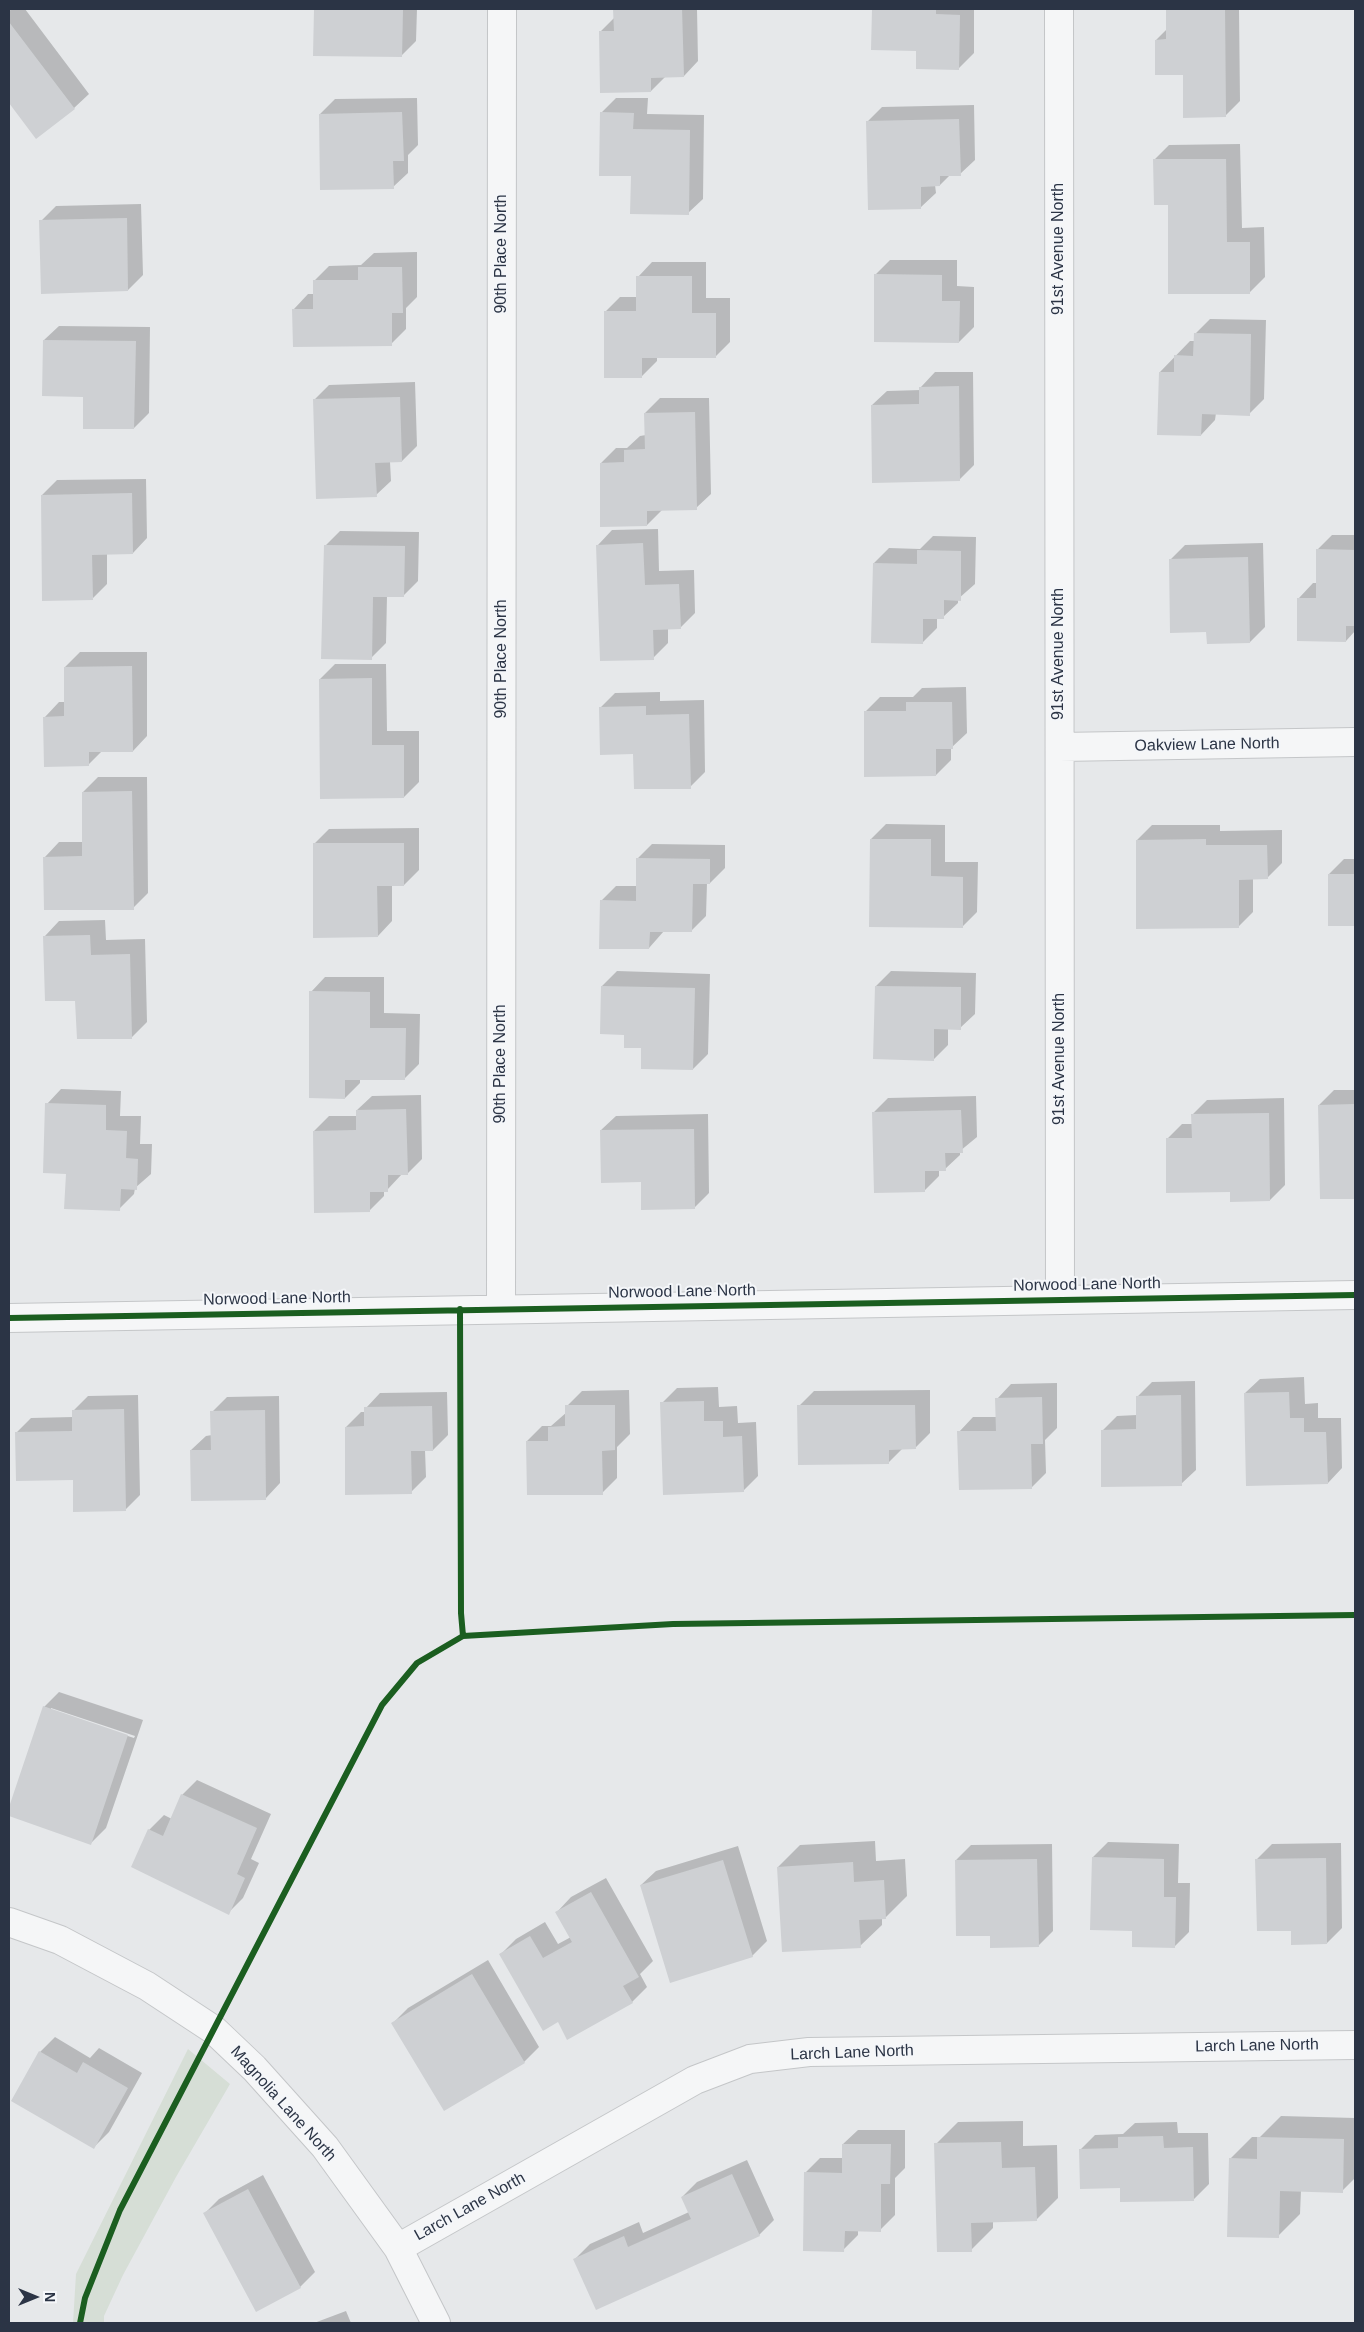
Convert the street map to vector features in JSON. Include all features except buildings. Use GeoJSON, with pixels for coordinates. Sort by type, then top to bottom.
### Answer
{"type":"FeatureCollection","features":[{"type":"Feature","properties":{"kind":"street","name":"90th Place North"},"geometry":{"type":"LineString","coordinates":[[501,1309],[502,9]]}},
{"type":"Feature","properties":{"kind":"street","name":"91st Avenue North"},"geometry":{"type":"LineString","coordinates":[[1059,9],[1060,1299]]}},
{"type":"Feature","properties":{"kind":"street","name":"Oakview Lane North"},"geometry":{"type":"LineString","coordinates":[[1060,747],[1355,742]]}},
{"type":"Feature","properties":{"kind":"street","name":"Norwood Lane North"},"geometry":{"type":"LineString","coordinates":[[9,1318],[1060,1299],[1355,1296]]}},
{"type":"Feature","properties":{"kind":"street","name":"Magnolia Lane North"},"geometry":{"type":"LineString","coordinates":[[9,1922],[60,1940],[148,1986],[214,2030],[254,2068],[325,2147],[398,2248]]}},
{"type":"Feature","properties":{"kind":"street","name":"Larch Lane North"},"geometry":{"type":"LineString","coordinates":[[398,2248],[695,2080],[750,2060],[819,2052],[1355,2044]]}},
{"type":"Feature","properties":{"kind":"street"},"geometry":{"type":"LineString","coordinates":[[398,2248],[436,2323]]}},
{"type":"Feature","properties":{"kind":"shaded area"},"geometry":{"type":"Polygon","coordinates":[[[188,2049],[230,2084],[176,2177],[123,2275],[104,2316],[104,2323],[73,2323],[76,2274],[188,2049]]]}},
{"type":"Feature","properties":{"kind":"cycle path"},"geometry":{"type":"LineString","coordinates":[[9,1318],[1355,1295]]}},
{"type":"Feature","properties":{"kind":"cycle path"},"geometry":{"type":"LineString","coordinates":[[460,1309],[461,1613],[463,1636]]}},
{"type":"Feature","properties":{"kind":"cycle path"},"geometry":{"type":"LineString","coordinates":[[80,2323],[85,2298],[120,2210],[382,1705],[417,1663],[463,1636],[673,1624],[1355,1615]]}}]}
